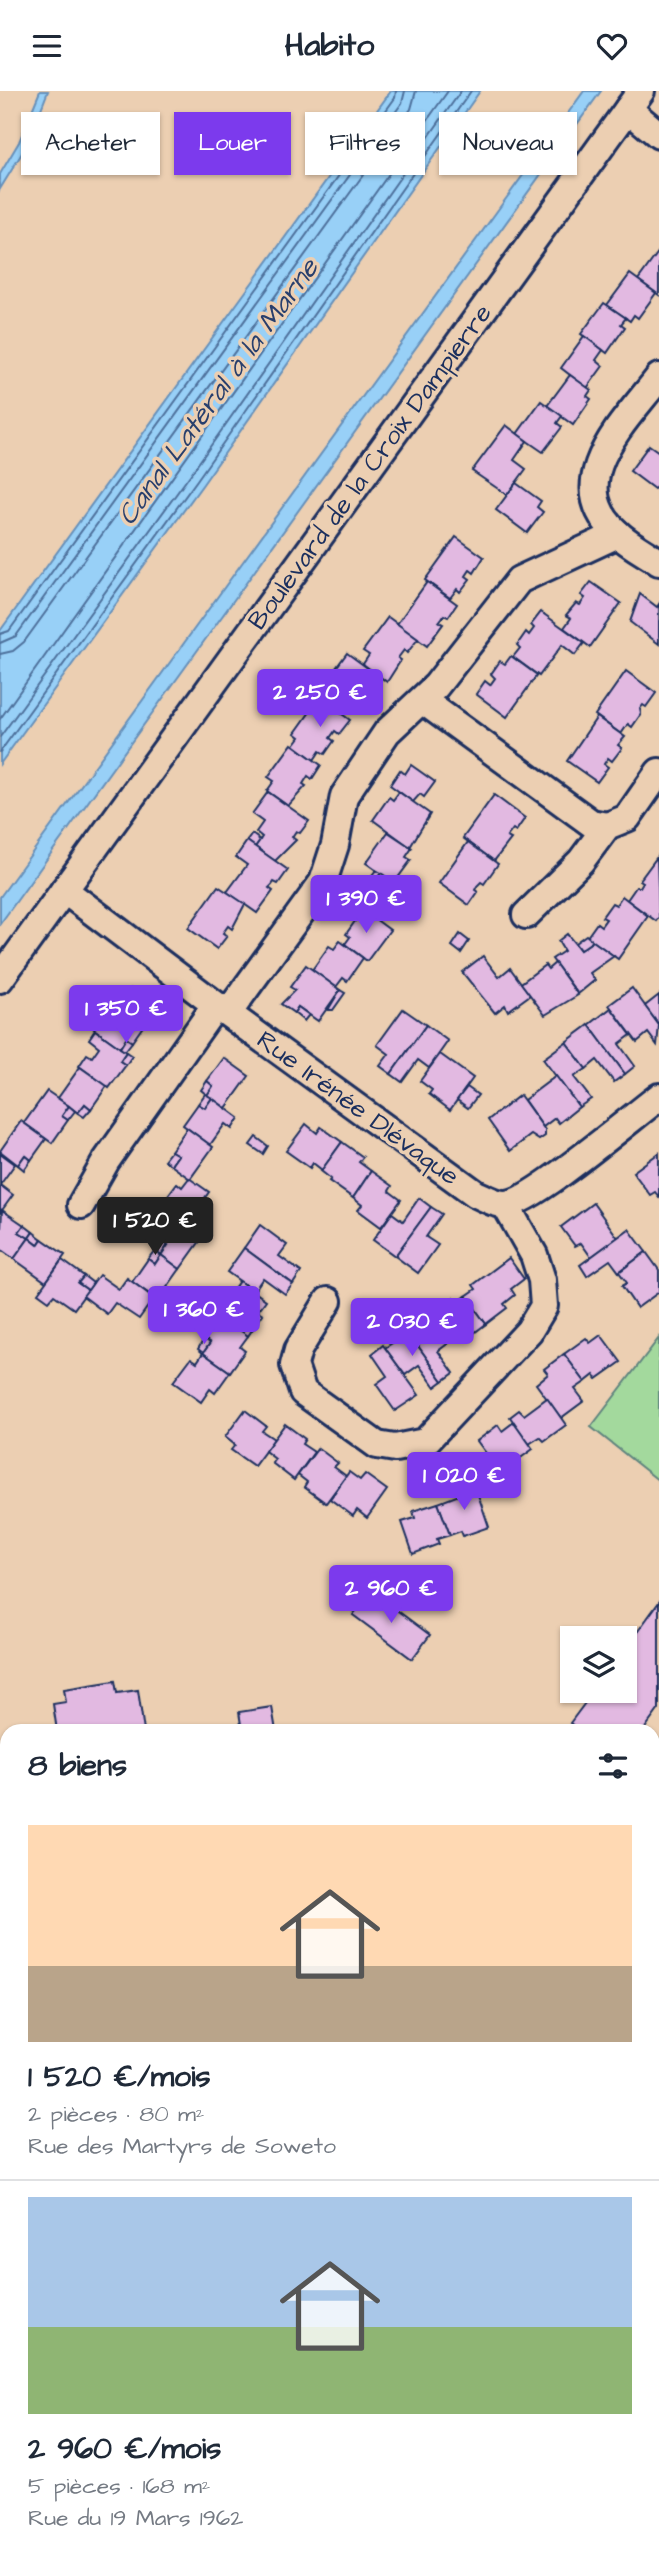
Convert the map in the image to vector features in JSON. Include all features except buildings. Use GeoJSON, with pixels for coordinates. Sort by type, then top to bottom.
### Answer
{"type":"FeatureCollection","features":[{"type":"Feature","properties":{"kind":"street"},"geometry":{"type":"LineString","coordinates":[[634,100],[659,135]]}},
{"type":"Feature","properties":{"kind":"street","name":"Boulevard de la Croix Dampierre"},"geometry":{"type":"LineString","coordinates":[[0,979],[634,100]]}},
{"type":"Feature","properties":{"kind":"street"},"geometry":{"type":"LineString","coordinates":[[659,377],[599,457],[594,483],[600,507],[618,534],[659,562]]}},
{"type":"Feature","properties":{"kind":"street"},"geometry":{"type":"LineString","coordinates":[[81,1205],[106,1161],[323,882],[335,845],[344,796],[387,732],[422,700],[449,670],[519,580],[618,534]]}},
{"type":"Feature","properties":{"kind":"street"},"geometry":{"type":"LineString","coordinates":[[422,700],[591,823],[607,827]]}},
{"type":"Feature","properties":{"kind":"street"},"geometry":{"type":"LineString","coordinates":[[526,915],[581,861],[607,827],[627,818],[659,772]]}},
{"type":"Feature","properties":{"kind":"street","name":"Rue Irénée Dlévaque"},"geometry":{"type":"LineString","coordinates":[[64,890],[476,1194],[505,1204]]}},
{"type":"Feature","properties":{"kind":"street"},"geometry":{"type":"LineString","coordinates":[[328,1301],[298,1350],[294,1365],[303,1392],[377,1445],[395,1448],[425,1442],[529,1331],[544,1306],[542,1280],[534,1255],[505,1204],[534,1192],[659,1097]]}},
{"type":"Feature","properties":{"kind":"green space"},"geometry":{"type":"Polygon","coordinates":[[[659,1338],[659,1481],[591,1427],[659,1338]]]}},
{"type":"Feature","properties":{"kind":"water"},"geometry":{"type":"Polygon","coordinates":[[[40,91],[48,91],[40,112],[31,112],[40,91]]]}},
{"type":"Feature","properties":{"kind":"water"},"geometry":{"type":"Polygon","coordinates":[[[391,91],[480,91],[465,112],[439,112],[439,149],[425,169],[425,112],[376,112],[391,91]]]}},
{"type":"Feature","properties":{"kind":"water"},"geometry":{"type":"Polygon","coordinates":[[[584,91],[601,91],[577,124],[577,112],[569,112],[584,91]]]}},
{"type":"Feature","properties":{"kind":"water"},"geometry":{"type":"Polygon","coordinates":[[[21,137],[21,155],[0,189],[0,174],[21,137]]]}},
{"type":"Feature","properties":{"kind":"water","name":"Canal Latéral à la Marne"},"geometry":{"type":"Polygon","coordinates":[[[330,175],[421,175],[203,484],[0,764],[0,631],[330,175]]]}},
{"type":"Feature","properties":{"kind":"water"},"geometry":{"type":"Polygon","coordinates":[[[523,175],[540,175],[0,924],[0,897],[523,175]]]}}]}
